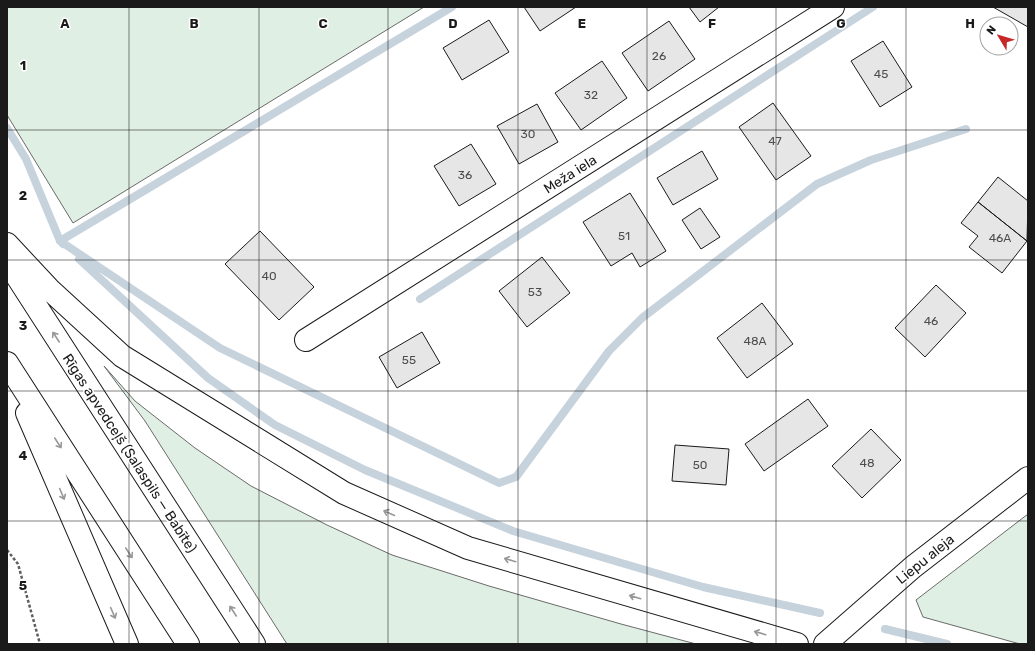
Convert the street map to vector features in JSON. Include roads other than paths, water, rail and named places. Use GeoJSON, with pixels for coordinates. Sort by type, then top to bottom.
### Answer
{"type":"FeatureCollection","features":[{"type":"Feature","properties":{"kind":"main road","name":"Meža iela"},"geometry":{"type":"LineString","coordinates":[[306,340],[833,7]]}},
{"type":"Feature","properties":{"kind":"main road"},"geometry":{"type":"LineString","coordinates":[[7,244],[49,289],[122,356],[344,493],[468,548],[797,644]]}},
{"type":"Feature","properties":{"kind":"main road","name":"Rīgas apvedceļš (Salaspils — Babīte)"},"geometry":{"type":"LineString","coordinates":[[7,261],[254,644]]}},
{"type":"Feature","properties":{"kind":"main road"},"geometry":{"type":"LineString","coordinates":[[7,363],[188,644]]}},
{"type":"Feature","properties":{"kind":"main road"},"geometry":{"type":"LineString","coordinates":[[7,368],[127,644]]}},
{"type":"Feature","properties":{"kind":"main road","name":"Liepu aleja"},"geometry":{"type":"LineString","coordinates":[[825,644],[913,567],[1028,478]]}},
{"type":"Feature","properties":{"kind":"waterway"},"geometry":{"type":"LineString","coordinates":[[60,241],[452,7]]}},
{"type":"Feature","properties":{"kind":"waterway"},"geometry":{"type":"LineString","coordinates":[[420,299],[873,7]]}},
{"type":"Feature","properties":{"kind":"waterway"},"geometry":{"type":"LineString","coordinates":[[7,128],[26,159],[60,241],[63,244]]}},
{"type":"Feature","properties":{"kind":"waterway"},"geometry":{"type":"LineString","coordinates":[[60,241],[220,348],[499,483],[516,477],[609,351],[642,318],[817,184],[871,160],[966,129]]}},
{"type":"Feature","properties":{"kind":"waterway"},"geometry":{"type":"LineString","coordinates":[[79,259],[208,378],[275,425],[365,470],[513,531],[703,587],[820,613]]}},
{"type":"Feature","properties":{"kind":"waterway"},"geometry":{"type":"LineString","coordinates":[[885,629],[947,644]]}}]}
